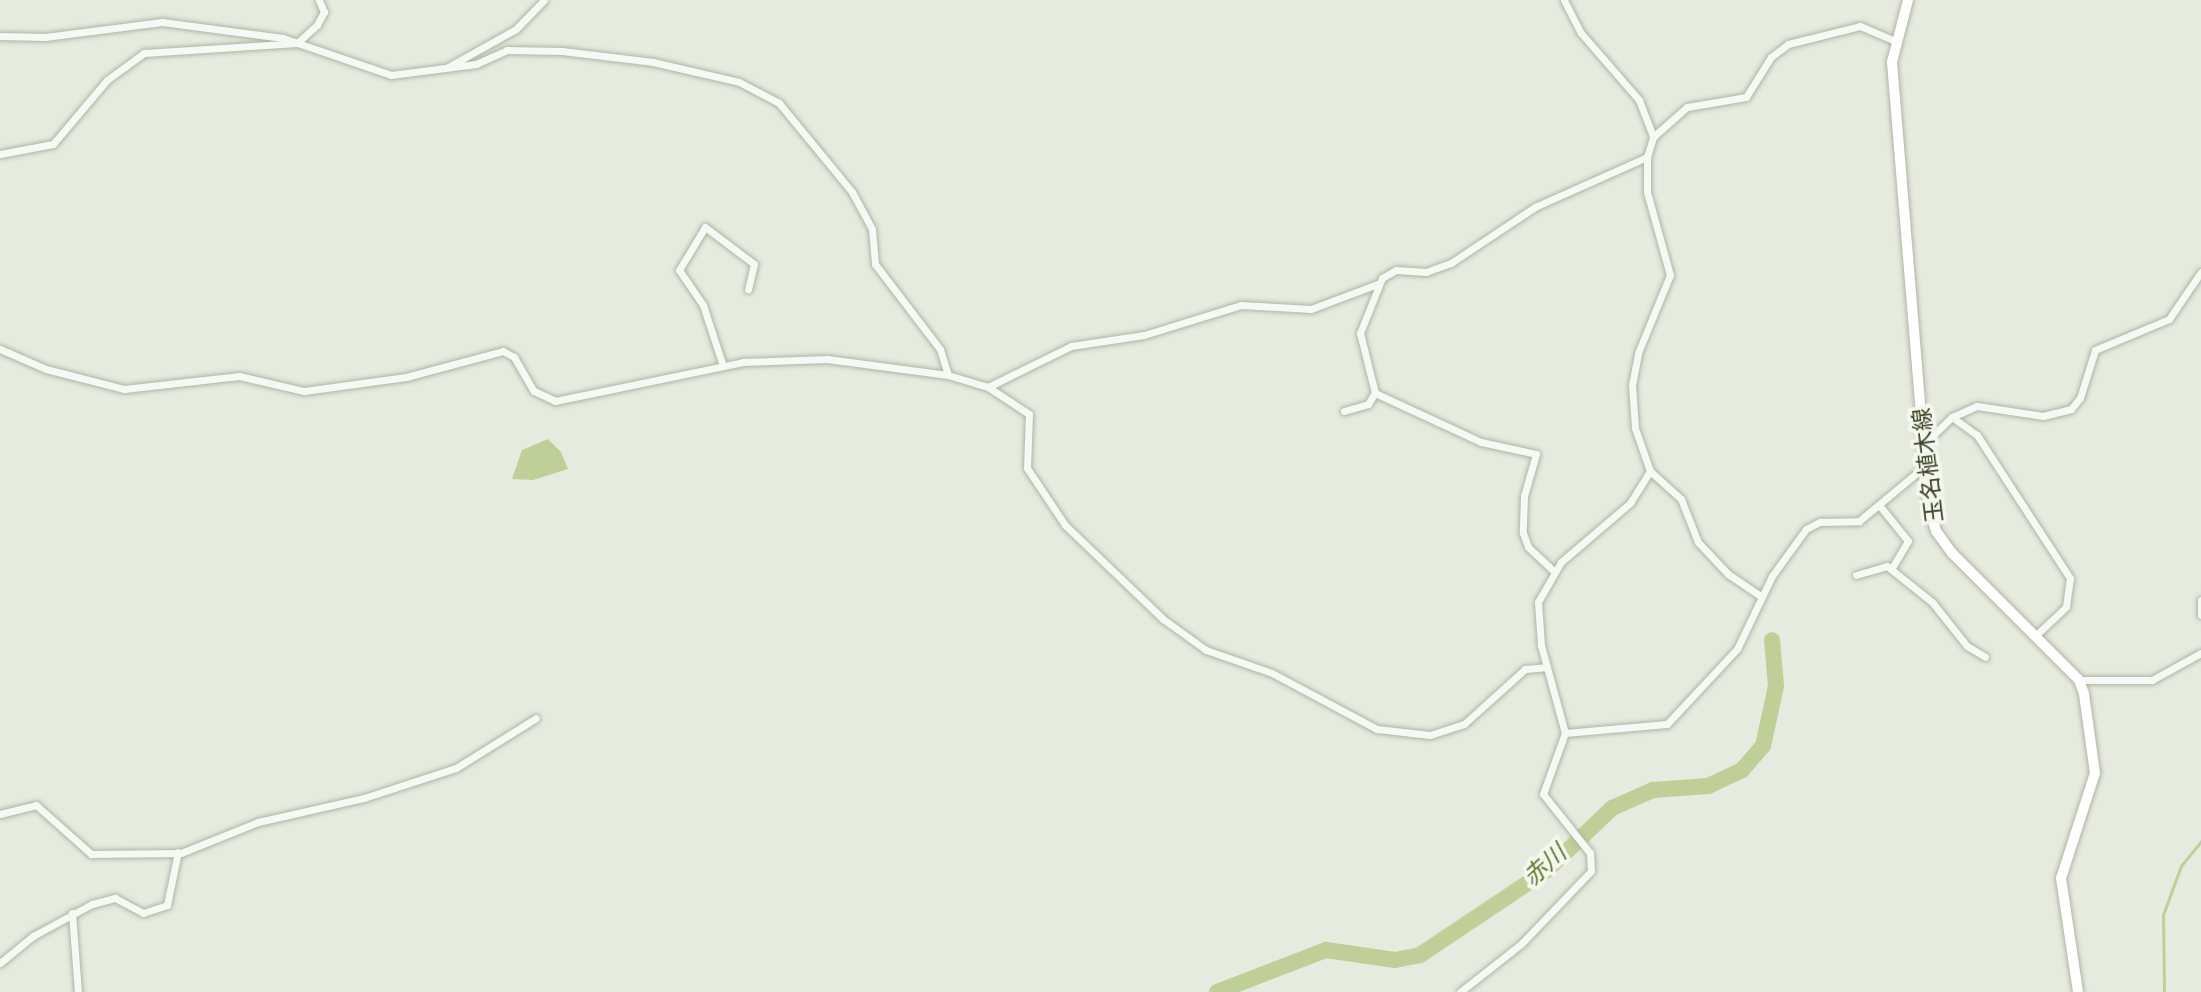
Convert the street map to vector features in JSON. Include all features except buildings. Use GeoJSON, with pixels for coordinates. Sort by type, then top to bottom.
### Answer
{"type":"FeatureCollection","features":[{"type":"Feature","properties":{"kind":"main road","name":"玉名植木線"},"geometry":{"type":"LineString","coordinates":[[1908,0],[1895,41],[1894,87],[1926,465],[1936,531],[2079,680],[2090,714],[2095,773],[2061,878],[2078,992]]}},
{"type":"Feature","properties":{"kind":"street"},"geometry":{"type":"LineString","coordinates":[[0,154],[53,144],[107,80],[144,53],[297,43],[317,25],[324,12],[319,0]]}},
{"type":"Feature","properties":{"kind":"street"},"geometry":{"type":"LineString","coordinates":[[445,69],[516,29],[544,0]]}},
{"type":"Feature","properties":{"kind":"street"},"geometry":{"type":"LineString","coordinates":[[1564,0],[1581,33],[1639,100],[1653,136],[1647,157],[1647,192],[1670,275],[1638,353],[1632,385],[1635,428],[1650,471],[1681,499],[1708,555],[1762,597]]}},
{"type":"Feature","properties":{"kind":"street"},"geometry":{"type":"LineString","coordinates":[[0,36],[45,37],[162,22],[297,43],[391,75],[476,64],[507,50],[562,51],[691,70],[760,91],[800,123],[852,192],[872,229],[875,264],[940,349],[948,376]]}},
{"type":"Feature","properties":{"kind":"street"},"geometry":{"type":"LineString","coordinates":[[1653,136],[1699,102],[1746,97],[1771,57],[1797,40],[1860,26],[1895,41]]}},
{"type":"Feature","properties":{"kind":"street"},"geometry":{"type":"LineString","coordinates":[[988,387],[1071,346],[1144,335],[1241,305],[1311,309],[1377,284],[1396,270],[1426,272],[1451,263],[1535,207],[1647,157]]}},
{"type":"Feature","properties":{"kind":"street"},"geometry":{"type":"LineString","coordinates":[[723,366],[703,305],[679,270],[705,227],[754,264],[748,289]]}},
{"type":"Feature","properties":{"kind":"street"},"geometry":{"type":"LineString","coordinates":[[1926,443],[1952,417],[1986,404],[2043,416],[2071,409],[2080,398],[2095,350],[2169,319],[2201,272]]}},
{"type":"Feature","properties":{"kind":"street"},"geometry":{"type":"LineString","coordinates":[[1344,411],[1368,404],[1375,393],[1360,339],[1377,284]]}},
{"type":"Feature","properties":{"kind":"street"},"geometry":{"type":"LineString","coordinates":[[1,347],[46,369],[124,388],[239,376],[304,391],[406,377],[503,351],[514,357],[534,391],[563,402],[723,366],[838,359],[948,376],[988,387],[1029,414],[1027,468],[1065,525],[1163,619],[1206,650],[1272,673],[1377,729],[1430,736],[1464,724],[1525,669],[1546,667]]}},
{"type":"Feature","properties":{"kind":"street"},"geometry":{"type":"LineString","coordinates":[[1375,393],[1481,442],[1536,454],[1524,496],[1522,533],[1528,547],[1554,571]]}},
{"type":"Feature","properties":{"kind":"street"},"geometry":{"type":"LineString","coordinates":[[1952,417],[1978,435],[2070,578],[2066,607],[2036,635]]}},
{"type":"Feature","properties":{"kind":"street"},"geometry":{"type":"LineString","coordinates":[[1565,733],[1667,724],[1737,649],[1762,597],[1806,529],[1820,522],[1859,520],[1926,465]]}},
{"type":"Feature","properties":{"kind":"street"},"geometry":{"type":"LineString","coordinates":[[1460,992],[1521,944],[1591,871],[1590,853],[1543,794],[1565,733],[1546,667],[1538,602],[1554,571],[1630,503],[1650,471]]}},
{"type":"Feature","properties":{"kind":"street"},"geometry":{"type":"LineString","coordinates":[[1879,505],[1908,541],[1891,569]]}},
{"type":"Feature","properties":{"kind":"street"},"geometry":{"type":"LineString","coordinates":[[1856,575],[1875,565],[1891,569],[1931,602],[1967,646],[1985,657]]}},
{"type":"Feature","properties":{"kind":"street"},"geometry":{"type":"LineString","coordinates":[[2201,600],[2201,615]]}},
{"type":"Feature","properties":{"kind":"street"},"geometry":{"type":"LineString","coordinates":[[2079,680],[2152,680],[2201,653]]}},
{"type":"Feature","properties":{"kind":"street"},"geometry":{"type":"LineString","coordinates":[[0,814],[36,806],[91,854],[178,852],[268,819],[364,798],[456,768],[536,718]]}},
{"type":"Feature","properties":{"kind":"street"},"geometry":{"type":"LineString","coordinates":[[0,963],[72,913],[115,898],[143,913],[158,911],[167,905],[178,852]]}},
{"type":"Feature","properties":{"kind":"street"},"geometry":{"type":"LineString","coordinates":[[72,913],[78,992]]}},
{"type":"Feature","properties":{"kind":"shaded area"},"geometry":{"type":"Polygon","coordinates":[[[548,439],[561,452],[568,469],[533,480],[512,479],[522,450],[548,439]]]}},
{"type":"Feature","properties":{"kind":"waterway","name":"赤川"},"geometry":{"type":"LineString","coordinates":[[1217,992],[1326,950],[1395,960],[1420,955],[1547,870],[1612,808],[1653,790],[1708,786],[1742,770],[1763,746],[1776,686],[1772,640]]}},
{"type":"Feature","properties":{"kind":"waterway"},"geometry":{"type":"LineString","coordinates":[[2164,992],[2163,915],[2181,866],[2201,841]]}}]}
